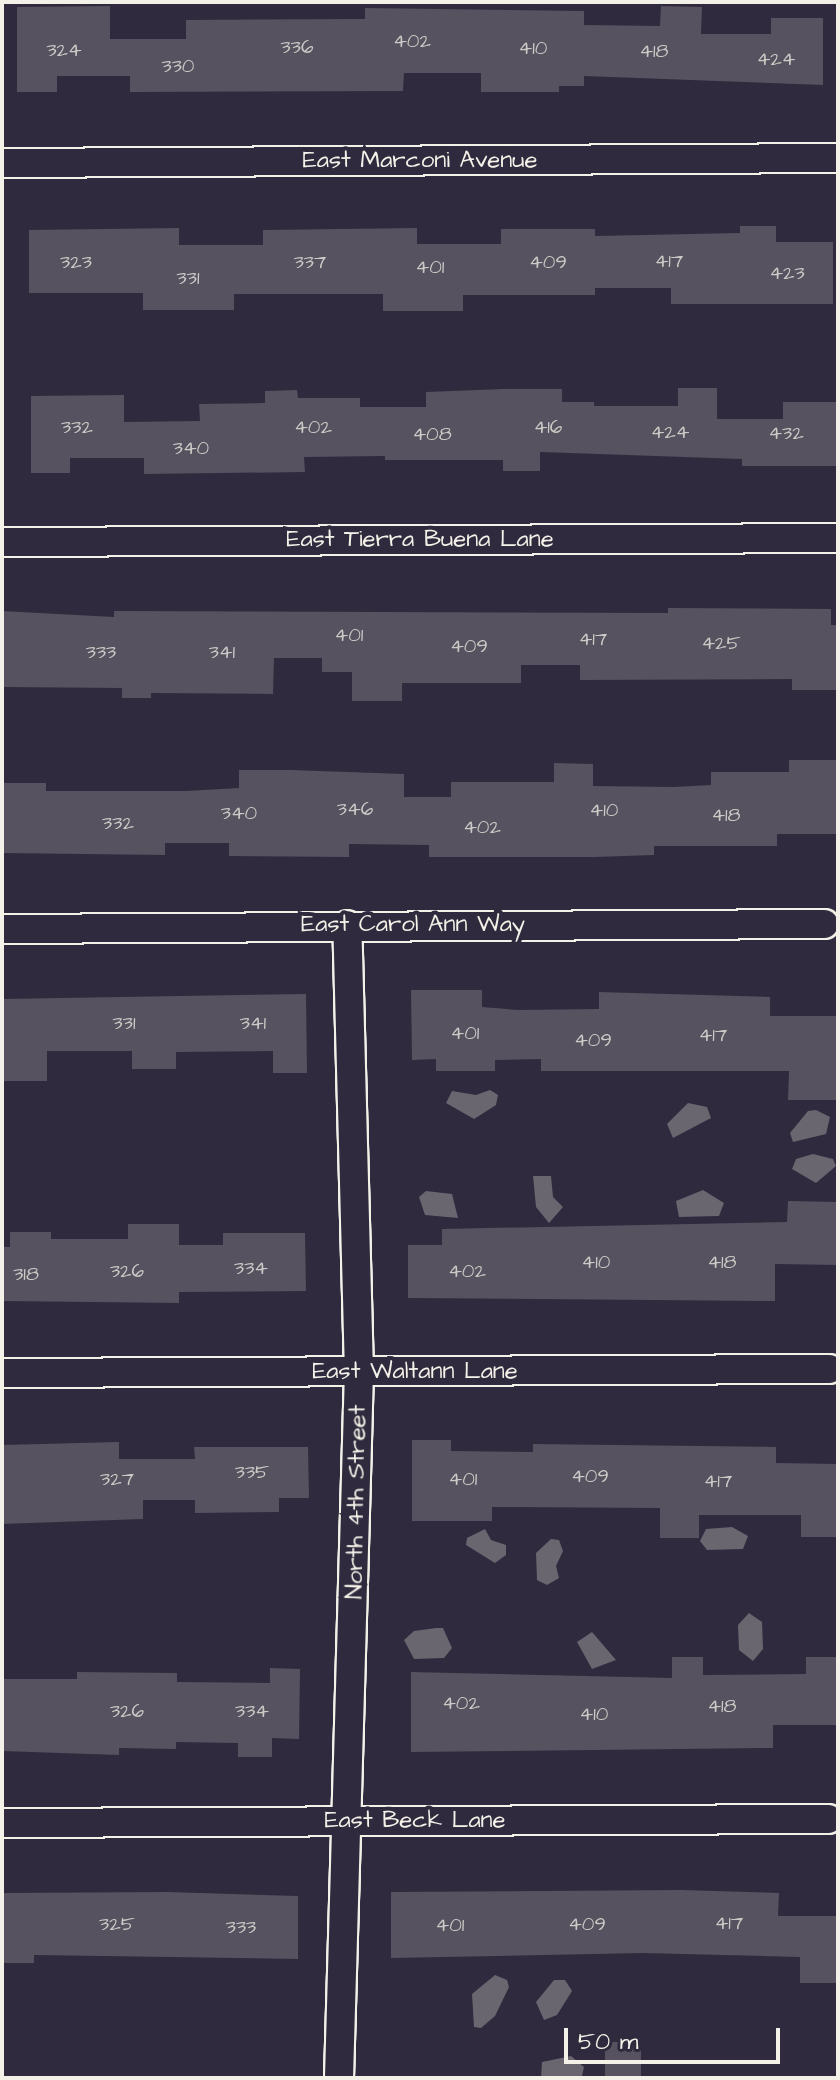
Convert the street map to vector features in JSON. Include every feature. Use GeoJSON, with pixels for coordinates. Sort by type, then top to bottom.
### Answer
{"type":"FeatureCollection","features":[{"type":"Feature","properties":{"kind":"street","name":"East Marconi Avenue"},"geometry":{"type":"LineString","coordinates":[[2,163],[838,158]]}},
{"type":"Feature","properties":{"kind":"street","name":"East Tierra Buena Lane"},"geometry":{"type":"LineString","coordinates":[[2,542],[838,538]]}},
{"type":"Feature","properties":{"kind":"street","name":"East Carol Ann Way"},"geometry":{"type":"LineString","coordinates":[[2,929],[824,924]]}},
{"type":"Feature","properties":{"kind":"street","name":"North 4th Street"},"geometry":{"type":"LineString","coordinates":[[339,2078],[359,1373],[347,925]]}},
{"type":"Feature","properties":{"kind":"street","name":"East Waltann Lane"},"geometry":{"type":"LineString","coordinates":[[2,1373],[829,1369]]}},
{"type":"Feature","properties":{"kind":"street","name":"East Beck Lane"},"geometry":{"type":"LineString","coordinates":[[2,1823],[828,1819]]}},
{"type":"Feature","properties":{"kind":"shaded area"},"geometry":{"type":"Polygon","coordinates":[[[490,1090],[498,1095],[496,1105],[474,1119],[446,1103],[452,1091],[476,1095],[490,1090]]]}},
{"type":"Feature","properties":{"kind":"shaded area"},"geometry":{"type":"Polygon","coordinates":[[[688,1103],[707,1107],[711,1118],[673,1138],[667,1124],[688,1103]]]}},
{"type":"Feature","properties":{"kind":"shaded area"},"geometry":{"type":"Polygon","coordinates":[[[816,1110],[830,1117],[826,1134],[793,1142],[790,1133],[808,1111],[816,1110]]]}},
{"type":"Feature","properties":{"kind":"shaded area"},"geometry":{"type":"Polygon","coordinates":[[[813,1154],[833,1159],[836,1166],[816,1183],[792,1169],[796,1159],[813,1154]]]}},
{"type":"Feature","properties":{"kind":"shaded area"},"geometry":{"type":"Polygon","coordinates":[[[533,1176],[551,1176],[553,1197],[563,1207],[549,1223],[536,1207],[533,1176]]]}},
{"type":"Feature","properties":{"kind":"shaded area"},"geometry":{"type":"Polygon","coordinates":[[[703,1190],[724,1203],[719,1216],[679,1217],[676,1201],[703,1190]]]}},
{"type":"Feature","properties":{"kind":"shaded area"},"geometry":{"type":"Polygon","coordinates":[[[426,1191],[452,1194],[458,1218],[425,1215],[419,1197],[426,1191]]]}},
{"type":"Feature","properties":{"kind":"shaded area"},"geometry":{"type":"Polygon","coordinates":[[[732,1527],[748,1536],[743,1549],[707,1550],[700,1541],[706,1529],[732,1527]]]}},
{"type":"Feature","properties":{"kind":"shaded area"},"geometry":{"type":"Polygon","coordinates":[[[485,1529],[491,1540],[506,1545],[506,1555],[495,1563],[466,1545],[467,1538],[485,1529]]]}},
{"type":"Feature","properties":{"kind":"shaded area"},"geometry":{"type":"Polygon","coordinates":[[[551,1539],[559,1540],[563,1551],[556,1566],[559,1578],[547,1585],[537,1580],[536,1553],[551,1539]]]}},
{"type":"Feature","properties":{"kind":"shaded area"},"geometry":{"type":"Polygon","coordinates":[[[749,1613],[762,1622],[763,1649],[753,1661],[739,1650],[738,1625],[749,1613]]]}},
{"type":"Feature","properties":{"kind":"shaded area"},"geometry":{"type":"Polygon","coordinates":[[[443,1628],[452,1648],[444,1658],[414,1659],[404,1640],[414,1631],[443,1628]]]}},
{"type":"Feature","properties":{"kind":"shaded area"},"geometry":{"type":"Polygon","coordinates":[[[592,1632],[616,1660],[592,1669],[577,1642],[592,1632]]]}},
{"type":"Feature","properties":{"kind":"shaded area"},"geometry":{"type":"Polygon","coordinates":[[[495,1975],[507,1980],[509,1987],[495,2016],[481,2028],[474,2027],[472,1994],[495,1975]]]}},
{"type":"Feature","properties":{"kind":"shaded area"},"geometry":{"type":"Polygon","coordinates":[[[554,1980],[565,1980],[572,1991],[557,2015],[544,2020],[536,2002],[554,1980]]]}},
{"type":"Feature","properties":{"kind":"shaded area"},"geometry":{"type":"Polygon","coordinates":[[[571,2056],[584,2067],[582,2076],[541,2078],[542,2062],[571,2056]]]}},
{"type":"Feature","properties":{"kind":"building"},"geometry":{"type":"Polygon","coordinates":[[[110,6],[110,39],[186,39],[186,20],[365,19],[365,8],[584,11],[584,25],[660,26],[661,6],[702,7],[701,34],[771,34],[771,18],[823,18],[823,85],[584,76],[584,86],[559,86],[559,92],[481,92],[481,73],[404,73],[403,91],[130,92],[130,76],[57,76],[57,92],[17,92],[17,7],[110,6]]]}},
{"type":"Feature","properties":{"kind":"building"},"geometry":{"type":"Polygon","coordinates":[[[740,226],[776,226],[776,242],[833,242],[833,304],[671,304],[671,288],[595,288],[595,295],[463,295],[463,311],[383,311],[383,294],[234,294],[234,310],[143,310],[143,293],[29,293],[29,230],[179,228],[179,245],[263,245],[263,230],[417,228],[417,244],[501,244],[501,229],[595,229],[595,236],[740,233],[740,226]]]}},
{"type":"Feature","properties":{"kind":"building"},"geometry":{"type":"Polygon","coordinates":[[[678,388],[717,388],[717,419],[783,419],[783,402],[838,402],[838,466],[742,466],[742,459],[540,452],[540,471],[503,471],[503,460],[385,460],[385,456],[304,457],[305,472],[144,474],[144,458],[70,458],[70,473],[31,473],[31,396],[124,395],[124,422],[200,421],[199,404],[265,403],[265,391],[297,390],[298,398],[360,398],[360,407],[426,407],[426,392],[562,389],[562,402],[594,402],[594,406],[678,406],[678,388]]]}},
{"type":"Feature","properties":{"kind":"building"},"geometry":{"type":"Polygon","coordinates":[[[668,608],[831,609],[831,625],[838,625],[838,690],[792,690],[792,679],[580,680],[580,665],[521,665],[521,683],[402,683],[402,701],[352,701],[352,672],[322,672],[322,658],[274,658],[273,694],[151,693],[151,698],[122,698],[122,688],[2,687],[2,611],[114,617],[114,611],[668,613],[668,608]]]}},
{"type":"Feature","properties":{"kind":"building"},"geometry":{"type":"Polygon","coordinates":[[[789,760],[838,760],[838,834],[777,834],[777,846],[654,846],[654,855],[595,857],[429,857],[429,845],[349,844],[349,857],[229,856],[229,843],[165,843],[165,855],[2,853],[2,783],[46,783],[46,791],[186,791],[239,788],[239,770],[291,770],[404,774],[404,797],[451,797],[451,782],[554,782],[554,763],[593,764],[593,786],[674,787],[711,785],[711,772],[789,772],[789,760]]]}},
{"type":"Feature","properties":{"kind":"building"},"geometry":{"type":"Polygon","coordinates":[[[411,990],[482,990],[482,1007],[518,1010],[599,1009],[599,992],[770,997],[770,1016],[838,1016],[838,1100],[788,1100],[789,1071],[541,1071],[541,1059],[495,1060],[495,1071],[436,1071],[436,1059],[412,1060],[411,990]]]}},
{"type":"Feature","properties":{"kind":"building"},"geometry":{"type":"Polygon","coordinates":[[[306,994],[307,1073],[273,1073],[273,1051],[176,1052],[176,1069],[132,1069],[132,1051],[47,1051],[47,1081],[2,1081],[2,999],[306,994]]]}},
{"type":"Feature","properties":{"kind":"building"},"geometry":{"type":"Polygon","coordinates":[[[788,1201],[838,1202],[838,1265],[775,1264],[775,1301],[408,1298],[408,1245],[442,1245],[442,1229],[787,1222],[788,1201]]]}},
{"type":"Feature","properties":{"kind":"building"},"geometry":{"type":"Polygon","coordinates":[[[128,1224],[179,1224],[179,1245],[223,1245],[223,1233],[305,1233],[306,1291],[179,1292],[179,1303],[2,1301],[2,1247],[10,1247],[10,1232],[51,1232],[51,1239],[128,1239],[128,1224]]]}},
{"type":"Feature","properties":{"kind":"building"},"geometry":{"type":"Polygon","coordinates":[[[412,1440],[451,1440],[451,1451],[533,1452],[533,1444],[776,1447],[776,1463],[838,1464],[838,1537],[801,1537],[801,1515],[699,1515],[699,1538],[660,1538],[660,1508],[492,1507],[492,1521],[412,1521],[412,1440]]]}},
{"type":"Feature","properties":{"kind":"building"},"geometry":{"type":"Polygon","coordinates":[[[119,1442],[119,1459],[195,1459],[194,1447],[308,1447],[309,1498],[279,1498],[279,1512],[195,1513],[195,1500],[143,1500],[143,1519],[2,1524],[2,1445],[119,1442]]]}},
{"type":"Feature","properties":{"kind":"building"},"geometry":{"type":"Polygon","coordinates":[[[672,1657],[703,1657],[703,1675],[806,1674],[806,1657],[838,1657],[838,1725],[773,1725],[773,1748],[411,1752],[411,1672],[672,1678],[672,1657]]]}},
{"type":"Feature","properties":{"kind":"building"},"geometry":{"type":"Polygon","coordinates":[[[270,1668],[300,1669],[299,1739],[272,1738],[272,1757],[238,1757],[238,1743],[176,1742],[176,1749],[119,1748],[119,1755],[2,1751],[2,1679],[77,1679],[77,1672],[177,1673],[177,1682],[270,1683],[270,1668]]]}},
{"type":"Feature","properties":{"kind":"building"},"geometry":{"type":"Polygon","coordinates":[[[682,1890],[779,1893],[778,1916],[838,1916],[838,1983],[800,1983],[800,1957],[643,1953],[391,1958],[391,1892],[682,1890]]]}},
{"type":"Feature","properties":{"kind":"building"},"geometry":{"type":"Polygon","coordinates":[[[168,1892],[298,1896],[298,1959],[34,1955],[34,1963],[2,1963],[2,1893],[168,1892]]]}},
{"type":"Feature","properties":{"kind":"building"},"geometry":{"type":"Polygon","coordinates":[[[605,2042],[641,2042],[641,2078],[605,2078],[605,2042]]]}}]}
